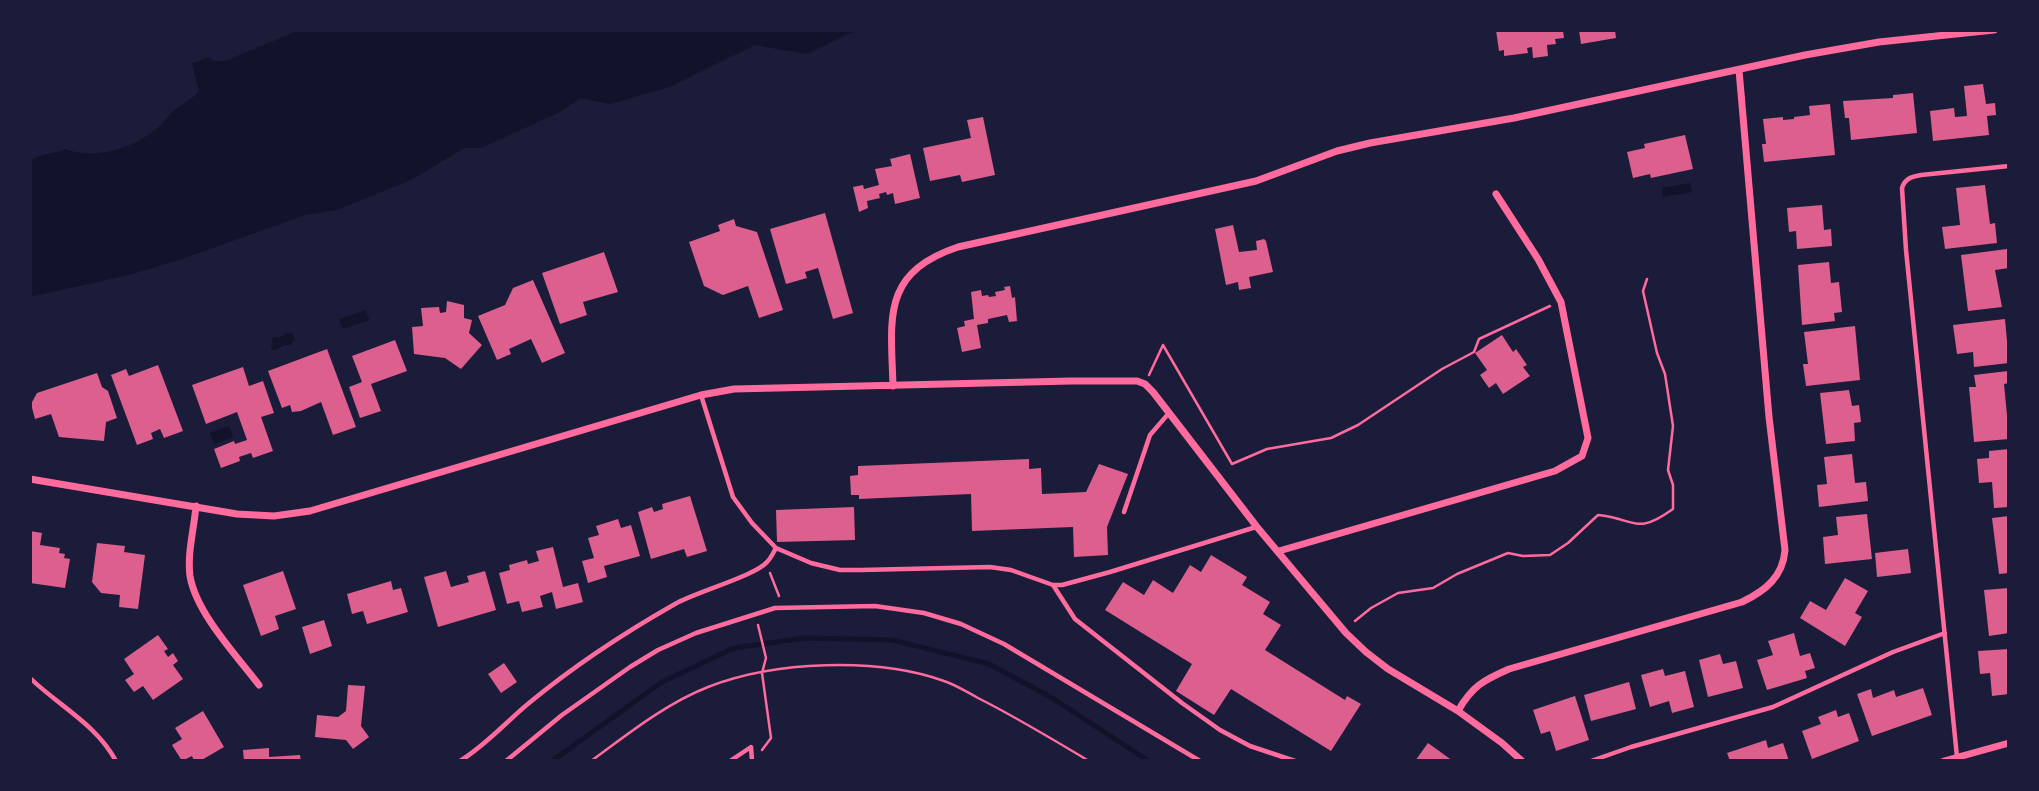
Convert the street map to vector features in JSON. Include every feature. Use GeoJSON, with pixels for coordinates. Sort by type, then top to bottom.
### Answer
{"type":"FeatureCollection","features":[{"type":"Feature","properties":{"kind":"street"},"geometry":{"type":"LineString","coordinates":[[893,386],[892,316],[896,294],[919,265],[936,254],[968,244],[1256,181],[1337,151],[1370,143],[1514,118],[1805,55],[1879,42],[1994,30]]}},
{"type":"Feature","properties":{"kind":"street"},"geometry":{"type":"LineString","coordinates":[[1458,711],[1471,690],[1509,669],[1749,598],[1767,588],[1779,574],[1785,550],[1767,390],[1739,70]]}},
{"type":"Feature","properties":{"kind":"street"},"geometry":{"type":"LineString","coordinates":[[1279,551],[1555,471],[1582,456],[1588,438],[1562,302],[1496,194]]}},
{"type":"Feature","properties":{"kind":"street"},"geometry":{"type":"LineString","coordinates":[[30,479],[237,514],[274,516],[310,511],[701,395],[734,389],[1136,381],[1145,384],[1257,527],[1346,633],[1388,669],[1458,711],[1522,761]]}},
{"type":"Feature","properties":{"kind":"street"},"geometry":{"type":"LineString","coordinates":[[196,506],[189,562],[194,592],[209,618],[259,685]]}},
{"type":"Feature","properties":{"kind":"street"},"geometry":{"type":"LineString","coordinates":[[1944,761],[2009,743]]}},
{"type":"Feature","properties":{"kind":"lane"},"geometry":{"type":"LineString","coordinates":[[1957,757],[1902,188],[1909,178],[1921,175],[2009,166]]}},
{"type":"Feature","properties":{"kind":"lane"},"geometry":{"type":"LineString","coordinates":[[701,395],[733,497],[752,523],[776,548],[811,563],[840,570],[990,567],[1011,570],[1053,585],[1110,572],[1257,527]]}},
{"type":"Feature","properties":{"kind":"lane"},"geometry":{"type":"LineString","coordinates":[[1124,512],[1150,435],[1169,414]]}},
{"type":"Feature","properties":{"kind":"lane"},"geometry":{"type":"LineString","coordinates":[[460,761],[489,740],[571,670],[615,640],[687,597],[754,571],[766,563],[776,548]]}},
{"type":"Feature","properties":{"kind":"lane"},"geometry":{"type":"LineString","coordinates":[[1053,585],[1075,619],[1182,703],[1220,730],[1250,746],[1295,761]]}},
{"type":"Feature","properties":{"kind":"lane"},"geometry":{"type":"LineString","coordinates":[[506,761],[562,715],[658,650],[696,633],[783,608],[875,606],[924,612],[961,624],[1004,644],[1200,761]]}},
{"type":"Feature","properties":{"kind":"lane"},"geometry":{"type":"LineString","coordinates":[[1591,761],[1773,707],[1893,652],[1945,633]]}},
{"type":"Feature","properties":{"kind":"lane"},"geometry":{"type":"LineString","coordinates":[[30,678],[101,738],[116,761]]}},
{"type":"Feature","properties":{"kind":"lane"},"geometry":{"type":"LineString","coordinates":[[730,761],[751,747],[752,761]]}},
{"type":"Feature","properties":{"kind":"path"},"geometry":{"type":"LineString","coordinates":[[1355,621],[1371,608],[1398,593],[1433,588],[1457,574],[1508,553],[1523,556],[1550,555],[1598,515],[1649,524],[1673,509],[1673,485],[1668,470],[1673,426],[1665,374],[1657,354],[1643,291],[1647,279]]}},
{"type":"Feature","properties":{"kind":"path"},"geometry":{"type":"LineString","coordinates":[[1145,384],[1163,345],[1232,464],[1267,449],[1323,440],[1357,425],[1442,369],[1474,352],[1479,339],[1539,309],[1562,302]]}},
{"type":"Feature","properties":{"kind":"path"},"geometry":{"type":"LineString","coordinates":[[766,563],[783,608]]}},
{"type":"Feature","properties":{"kind":"path"},"geometry":{"type":"LineString","coordinates":[[756,614],[766,658],[762,673],[771,738],[760,754]]}},
{"type":"Feature","properties":{"kind":"path"},"geometry":{"type":"LineString","coordinates":[[592,761],[672,704],[708,687],[744,675],[830,666],[874,667],[945,681],[1089,761]]}},
{"type":"Feature","properties":{"kind":"shaded area"},"geometry":{"type":"Polygon","coordinates":[[[300,30],[857,30],[807,54],[755,45],[670,87],[610,104],[581,98],[560,112],[481,148],[464,148],[413,179],[337,210],[305,215],[129,275],[30,297],[30,161],[65,149],[90,153],[116,150],[129,145],[152,132],[199,91],[192,64],[208,57],[214,61],[225,61],[300,30]]]}},
{"type":"Feature","properties":{"kind":"shaded area"},"geometry":{"type":"Polygon","coordinates":[[[1690,183],[1692,192],[1663,197],[1662,188],[1690,183]]]}},
{"type":"Feature","properties":{"kind":"shaded area"},"geometry":{"type":"Polygon","coordinates":[[[366,310],[369,320],[343,329],[339,319],[366,310]]]}},
{"type":"Feature","properties":{"kind":"shaded area"},"geometry":{"type":"Polygon","coordinates":[[[293,334],[295,340],[290,345],[284,345],[274,351],[271,348],[273,337],[293,334]]]}},
{"type":"Feature","properties":{"kind":"shaded area"},"geometry":{"type":"Polygon","coordinates":[[[229,426],[233,437],[214,444],[210,433],[229,426]]]}},
{"type":"Feature","properties":{"kind":"building"},"geometry":{"type":"Polygon","coordinates":[[[1496,30],[1563,30],[1564,38],[1555,39],[1556,44],[1547,45],[1548,56],[1533,58],[1532,47],[1527,48],[1528,53],[1504,56],[1504,50],[1499,51],[1496,30]]]}},
{"type":"Feature","properties":{"kind":"building"},"geometry":{"type":"Polygon","coordinates":[[[1579,30],[1615,30],[1616,38],[1581,44],[1579,30]]]}},
{"type":"Feature","properties":{"kind":"building"},"geometry":{"type":"Polygon","coordinates":[[[1983,84],[1986,104],[1995,103],[1996,115],[1987,116],[1989,135],[1933,141],[1930,111],[1954,108],[1955,117],[1967,116],[1964,86],[1983,84]]]}},
{"type":"Feature","properties":{"kind":"building"},"geometry":{"type":"Polygon","coordinates":[[[1913,93],[1917,133],[1851,140],[1849,118],[1845,118],[1843,101],[1893,98],[1893,95],[1913,93]]]}},
{"type":"Feature","properties":{"kind":"building"},"geometry":{"type":"Polygon","coordinates":[[[1830,104],[1835,155],[1764,162],[1762,144],[1766,144],[1763,119],[1794,119],[1810,115],[1809,106],[1830,104]]]}},
{"type":"Feature","properties":{"kind":"building"},"geometry":{"type":"Polygon","coordinates":[[[983,117],[995,175],[962,182],[960,175],[930,181],[923,148],[971,138],[967,120],[983,117]]]}},
{"type":"Feature","properties":{"kind":"building"},"geometry":{"type":"Polygon","coordinates":[[[1685,135],[1693,169],[1651,178],[1650,174],[1633,178],[1627,152],[1645,148],[1644,144],[1685,135]]]}},
{"type":"Feature","properties":{"kind":"building"},"geometry":{"type":"Polygon","coordinates":[[[910,154],[920,198],[895,204],[893,193],[887,195],[886,192],[879,194],[880,198],[867,201],[868,208],[859,212],[853,187],[863,185],[864,189],[879,185],[875,169],[892,166],[890,159],[910,154]]]}},
{"type":"Feature","properties":{"kind":"building"},"geometry":{"type":"Polygon","coordinates":[[[1985,185],[1990,224],[1995,223],[1997,243],[1945,249],[1942,227],[1960,225],[1956,188],[1985,185]]]}},
{"type":"Feature","properties":{"kind":"building"},"geometry":{"type":"Polygon","coordinates":[[[1822,205],[1824,230],[1831,229],[1832,246],[1797,249],[1796,231],[1789,232],[1787,208],[1822,205]]]}},
{"type":"Feature","properties":{"kind":"building"},"geometry":{"type":"Polygon","coordinates":[[[825,213],[853,313],[833,319],[818,268],[805,272],[807,278],[786,284],[770,229],[825,213]]]}},
{"type":"Feature","properties":{"kind":"building"},"geometry":{"type":"Polygon","coordinates":[[[734,219],[736,226],[757,232],[783,310],[759,318],[748,286],[723,295],[704,286],[689,242],[720,231],[718,225],[734,219]]]}},
{"type":"Feature","properties":{"kind":"building"},"geometry":{"type":"Polygon","coordinates":[[[1233,225],[1239,252],[1257,250],[1256,241],[1266,241],[1273,272],[1249,277],[1251,288],[1239,290],[1238,282],[1226,285],[1215,229],[1233,225]]]}},
{"type":"Feature","properties":{"kind":"building"},"geometry":{"type":"Polygon","coordinates":[[[2007,249],[2009,268],[1995,270],[2002,307],[1968,311],[1961,255],[2007,249]]]}},
{"type":"Feature","properties":{"kind":"building"},"geometry":{"type":"Polygon","coordinates":[[[604,252],[618,292],[583,302],[587,315],[560,324],[542,273],[604,252]]]}},
{"type":"Feature","properties":{"kind":"building"},"geometry":{"type":"Polygon","coordinates":[[[1829,262],[1831,283],[1839,282],[1842,312],[1834,313],[1835,321],[1802,325],[1798,265],[1829,262]]]}},
{"type":"Feature","properties":{"kind":"building"},"geometry":{"type":"Polygon","coordinates":[[[533,280],[565,353],[542,363],[531,339],[509,349],[511,354],[497,360],[478,316],[505,305],[513,288],[533,280]]]}},
{"type":"Feature","properties":{"kind":"building"},"geometry":{"type":"Polygon","coordinates":[[[1010,286],[1012,298],[1015,297],[1017,321],[1009,322],[1007,315],[988,319],[988,323],[977,325],[981,348],[962,352],[957,328],[965,326],[964,321],[974,319],[971,292],[981,290],[982,296],[996,296],[995,292],[1010,286]]]}},
{"type":"Feature","properties":{"kind":"building"},"geometry":{"type":"Polygon","coordinates":[[[447,301],[464,305],[464,318],[472,320],[469,333],[482,345],[461,369],[445,358],[414,354],[412,327],[423,326],[421,308],[439,307],[440,313],[446,312],[447,301]]]}},
{"type":"Feature","properties":{"kind":"building"},"geometry":{"type":"Polygon","coordinates":[[[2005,319],[2009,363],[1974,367],[1973,352],[1957,354],[1953,325],[2005,319]]]}},
{"type":"Feature","properties":{"kind":"building"},"geometry":{"type":"Polygon","coordinates":[[[1855,326],[1860,380],[1806,386],[1803,364],[1808,364],[1804,332],[1855,326]]]}},
{"type":"Feature","properties":{"kind":"building"},"geometry":{"type":"Polygon","coordinates":[[[1502,335],[1513,352],[1516,349],[1527,365],[1523,367],[1530,376],[1503,394],[1496,383],[1489,388],[1480,375],[1487,370],[1475,353],[1502,335]]]}},
{"type":"Feature","properties":{"kind":"building"},"geometry":{"type":"Polygon","coordinates":[[[395,340],[407,371],[371,384],[381,411],[360,418],[349,387],[362,382],[352,356],[395,340]]]}},
{"type":"Feature","properties":{"kind":"building"},"geometry":{"type":"Polygon","coordinates":[[[327,349],[356,427],[333,435],[321,402],[301,411],[292,412],[290,405],[282,408],[268,371],[327,349]]]}},
{"type":"Feature","properties":{"kind":"building"},"geometry":{"type":"Polygon","coordinates":[[[158,365],[183,431],[164,438],[160,429],[151,433],[153,439],[137,445],[111,375],[126,369],[129,376],[158,365]]]}},
{"type":"Feature","properties":{"kind":"building"},"geometry":{"type":"Polygon","coordinates":[[[243,367],[249,386],[263,381],[274,413],[261,417],[273,451],[253,458],[251,453],[239,457],[240,461],[221,468],[214,449],[234,441],[235,444],[247,440],[237,412],[206,424],[192,385],[243,367]]]}},
{"type":"Feature","properties":{"kind":"building"},"geometry":{"type":"Polygon","coordinates":[[[2008,371],[2009,383],[2004,384],[2009,415],[2009,439],[1974,442],[1969,387],[1976,387],[1974,375],[2008,371]]]}},
{"type":"Feature","properties":{"kind":"building"},"geometry":{"type":"Polygon","coordinates":[[[97,373],[102,387],[108,391],[117,418],[106,422],[104,441],[59,437],[51,414],[35,419],[31,404],[37,393],[97,373]]]}},
{"type":"Feature","properties":{"kind":"building"},"geometry":{"type":"Polygon","coordinates":[[[1849,390],[1852,406],[1859,405],[1861,422],[1854,423],[1855,441],[1826,444],[1820,393],[1849,390]]]}},
{"type":"Feature","properties":{"kind":"building"},"geometry":{"type":"Polygon","coordinates":[[[2009,449],[2009,507],[1994,508],[1992,482],[1979,483],[1977,459],[1989,458],[1989,451],[2009,449]]]}},
{"type":"Feature","properties":{"kind":"building"},"geometry":{"type":"Polygon","coordinates":[[[1852,454],[1855,483],[1866,482],[1868,501],[1819,507],[1817,485],[1827,484],[1824,457],[1852,454]]]}},
{"type":"Feature","properties":{"kind":"building"},"geometry":{"type":"Polygon","coordinates":[[[1029,459],[1029,469],[1041,468],[1042,494],[1086,492],[1099,464],[1128,474],[1107,527],[1108,555],[1074,557],[1073,527],[972,531],[971,494],[859,499],[859,495],[851,495],[850,476],[858,475],[858,466],[1029,459]]]}},
{"type":"Feature","properties":{"kind":"building"},"geometry":{"type":"Polygon","coordinates":[[[690,496],[707,551],[687,557],[684,549],[651,559],[638,512],[652,507],[654,512],[663,509],[662,504],[690,496]]]}},
{"type":"Feature","properties":{"kind":"building"},"geometry":{"type":"Polygon","coordinates":[[[854,507],[855,540],[777,542],[776,510],[854,507]]]}},
{"type":"Feature","properties":{"kind":"building"},"geometry":{"type":"Polygon","coordinates":[[[1867,514],[1872,559],[1825,564],[1823,537],[1838,535],[1836,517],[1867,514]]]}},
{"type":"Feature","properties":{"kind":"building"},"geometry":{"type":"Polygon","coordinates":[[[2009,516],[2009,573],[1999,574],[1992,518],[2009,516]]]}},
{"type":"Feature","properties":{"kind":"building"},"geometry":{"type":"Polygon","coordinates":[[[618,519],[621,528],[631,525],[640,556],[604,566],[607,577],[588,583],[582,561],[594,558],[588,538],[599,535],[596,526],[618,519]]]}},
{"type":"Feature","properties":{"kind":"building"},"geometry":{"type":"Polygon","coordinates":[[[30,531],[42,533],[40,545],[60,548],[59,553],[70,559],[65,588],[30,583],[30,531]]]}},
{"type":"Feature","properties":{"kind":"building"},"geometry":{"type":"Polygon","coordinates":[[[97,543],[125,546],[124,552],[145,555],[138,609],[119,607],[120,595],[101,593],[92,582],[97,543]]]}},
{"type":"Feature","properties":{"kind":"building"},"geometry":{"type":"Polygon","coordinates":[[[553,547],[563,587],[578,583],[583,602],[556,609],[552,592],[540,596],[543,607],[522,612],[519,601],[507,604],[499,573],[510,570],[509,565],[527,560],[528,564],[539,561],[536,551],[553,547]]]}},
{"type":"Feature","properties":{"kind":"building"},"geometry":{"type":"Polygon","coordinates":[[[1908,549],[1911,573],[1877,577],[1875,553],[1908,549]]]}},
{"type":"Feature","properties":{"kind":"building"},"geometry":{"type":"Polygon","coordinates":[[[1211,555],[1247,577],[1242,585],[1270,602],[1263,614],[1281,625],[1265,650],[1345,700],[1347,696],[1361,704],[1331,751],[1231,689],[1214,715],[1176,691],[1192,664],[1105,610],[1123,582],[1144,595],[1153,580],[1173,593],[1190,565],[1201,572],[1211,555]]]}},
{"type":"Feature","properties":{"kind":"building"},"geometry":{"type":"Polygon","coordinates":[[[283,571],[296,609],[275,616],[279,629],[261,636],[243,585],[283,571]]]}},
{"type":"Feature","properties":{"kind":"building"},"geometry":{"type":"Polygon","coordinates":[[[446,571],[451,587],[469,582],[467,576],[485,571],[496,610],[438,627],[424,577],[446,571]]]}},
{"type":"Feature","properties":{"kind":"building"},"geometry":{"type":"Polygon","coordinates":[[[1845,578],[1868,591],[1855,613],[1862,617],[1845,646],[1800,618],[1810,601],[1826,610],[1845,578]]]}},
{"type":"Feature","properties":{"kind":"building"},"geometry":{"type":"Polygon","coordinates":[[[391,581],[393,590],[401,588],[408,612],[367,624],[363,611],[352,614],[347,594],[391,581]]]}},
{"type":"Feature","properties":{"kind":"building"},"geometry":{"type":"Polygon","coordinates":[[[2009,588],[2009,633],[1989,636],[1984,590],[2009,588]]]}},
{"type":"Feature","properties":{"kind":"building"},"geometry":{"type":"Polygon","coordinates":[[[324,620],[332,646],[310,654],[302,627],[324,620]]]}},
{"type":"Feature","properties":{"kind":"building"},"geometry":{"type":"Polygon","coordinates":[[[1794,633],[1800,656],[1810,653],[1815,668],[1805,671],[1807,678],[1767,690],[1757,660],[1773,655],[1768,641],[1794,633]]]}},
{"type":"Feature","properties":{"kind":"building"},"geometry":{"type":"Polygon","coordinates":[[[158,635],[168,649],[164,651],[168,657],[173,653],[178,661],[173,665],[183,679],[153,700],[143,686],[134,692],[125,680],[134,674],[124,659],[158,635]]]}},
{"type":"Feature","properties":{"kind":"building"},"geometry":{"type":"Polygon","coordinates":[[[2009,649],[2009,694],[1992,696],[1990,673],[1980,674],[1978,651],[2009,649]]]}},
{"type":"Feature","properties":{"kind":"building"},"geometry":{"type":"Polygon","coordinates":[[[1720,654],[1723,664],[1736,661],[1743,688],[1708,697],[1699,660],[1720,654]]]}},
{"type":"Feature","properties":{"kind":"building"},"geometry":{"type":"Polygon","coordinates":[[[504,663],[517,682],[501,693],[488,674],[504,663]]]}},
{"type":"Feature","properties":{"kind":"building"},"geometry":{"type":"Polygon","coordinates":[[[1663,669],[1665,676],[1685,671],[1694,707],[1672,713],[1669,701],[1650,707],[1641,675],[1663,669]]]}},
{"type":"Feature","properties":{"kind":"building"},"geometry":{"type":"Polygon","coordinates":[[[1629,682],[1636,709],[1591,721],[1584,695],[1629,682]]]}},
{"type":"Feature","properties":{"kind":"building"},"geometry":{"type":"Polygon","coordinates":[[[348,685],[365,686],[361,726],[369,737],[353,749],[346,740],[315,737],[317,715],[338,717],[346,711],[348,685]]]}},
{"type":"Feature","properties":{"kind":"building"},"geometry":{"type":"Polygon","coordinates":[[[1923,688],[1932,715],[1872,736],[1857,694],[1871,689],[1873,698],[1894,690],[1896,697],[1923,688]]]}},
{"type":"Feature","properties":{"kind":"building"},"geometry":{"type":"Polygon","coordinates":[[[1575,696],[1589,740],[1556,751],[1550,731],[1541,734],[1533,710],[1575,696]]]}},
{"type":"Feature","properties":{"kind":"building"},"geometry":{"type":"Polygon","coordinates":[[[1836,710],[1838,717],[1849,713],[1859,741],[1812,759],[1802,731],[1821,724],[1818,717],[1836,710]]]}},
{"type":"Feature","properties":{"kind":"building"},"geometry":{"type":"Polygon","coordinates":[[[203,711],[224,747],[200,761],[194,761],[192,756],[182,761],[172,745],[182,739],[175,728],[203,711]]]}},
{"type":"Feature","properties":{"kind":"building"},"geometry":{"type":"Polygon","coordinates":[[[1766,740],[1768,748],[1783,743],[1789,761],[1730,761],[1727,753],[1766,740]]]}},
{"type":"Feature","properties":{"kind":"building"},"geometry":{"type":"Polygon","coordinates":[[[1428,743],[1453,761],[1415,761],[1428,743]]]}},
{"type":"Feature","properties":{"kind":"building"},"geometry":{"type":"Polygon","coordinates":[[[269,748],[269,757],[300,755],[301,761],[244,761],[243,750],[269,748]]]}},
{"type":"Feature","properties":{"kind":"waterway"},"geometry":{"type":"LineString","coordinates":[[552,761],[662,682],[734,648],[804,638],[892,640],[989,664],[1052,698],[1149,761]]}}]}
